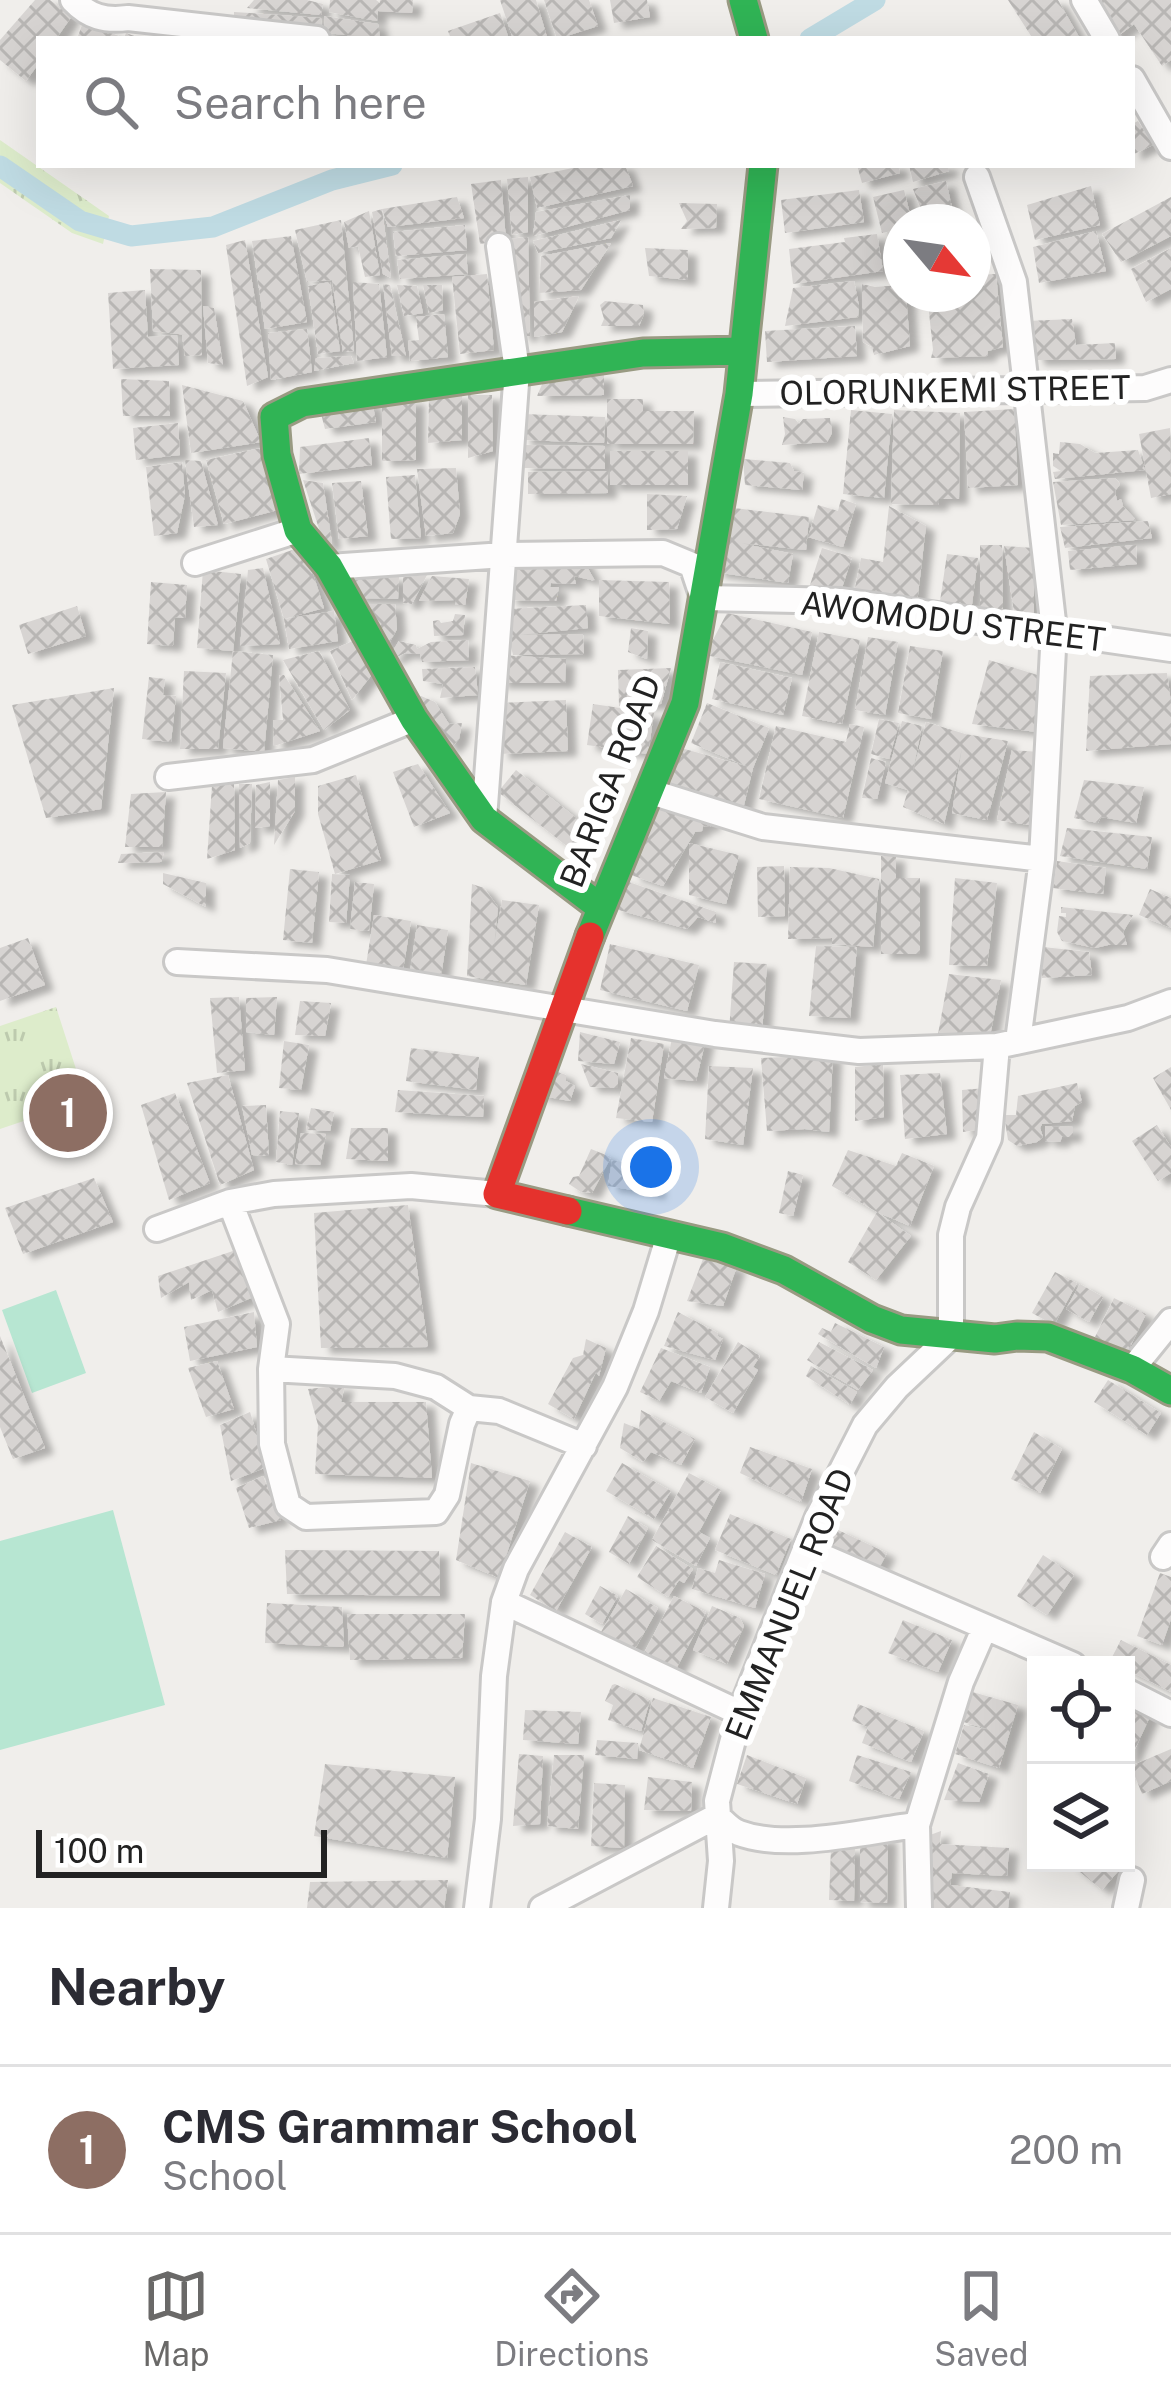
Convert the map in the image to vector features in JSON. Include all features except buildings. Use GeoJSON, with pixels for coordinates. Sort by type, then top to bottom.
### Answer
{"type":"FeatureCollection","features":[{"type":"Feature","properties":{"kind":"street"},"geometry":{"type":"LineString","coordinates":[[73,0],[83,11],[110,21],[127,9],[298,36]]}},
{"type":"Feature","properties":{"kind":"street"},"geometry":{"type":"LineString","coordinates":[[1084,0],[1105,36]]}},
{"type":"Feature","properties":{"kind":"street"},"geometry":{"type":"LineString","coordinates":[[1135,84],[1171,147]]}},
{"type":"Feature","properties":{"kind":"street","name":"BARIGA ROAD"},"geometry":{"type":"LineString","coordinates":[[497,1194],[600,907],[685,703],[739,394],[763,168]]}},
{"type":"Feature","properties":{"kind":"street"},"geometry":{"type":"LineString","coordinates":[[951,1336],[951,1235],[958,1207],[989,1138],[1042,859],[1054,630],[1014,282],[976,177]]}},
{"type":"Feature","properties":{"kind":"street"},"geometry":{"type":"LineString","coordinates":[[484,819],[517,370],[499,246]]}},
{"type":"Feature","properties":{"kind":"street"},"geometry":{"type":"LineString","coordinates":[[600,907],[484,819],[414,718],[329,567],[298,530],[278,454],[274,417],[302,403],[517,370],[644,353],[743,351]]}},
{"type":"Feature","properties":{"kind":"street","name":"OLORUNKEMI STREET"},"geometry":{"type":"LineString","coordinates":[[739,394],[1145,388],[1171,380]]}},
{"type":"Feature","properties":{"kind":"street"},"geometry":{"type":"LineString","coordinates":[[195,563],[298,530]]}},
{"type":"Feature","properties":{"kind":"street"},"geometry":{"type":"LineString","coordinates":[[329,567],[504,555],[663,553],[692,565],[703,598]]}},
{"type":"Feature","properties":{"kind":"street","name":"AWOMODU STREET"},"geometry":{"type":"LineString","coordinates":[[703,598],[841,601],[1171,649]]}},
{"type":"Feature","properties":{"kind":"street"},"geometry":{"type":"LineString","coordinates":[[168,777],[313,760],[414,718]]}},
{"type":"Feature","properties":{"kind":"street"},"geometry":{"type":"LineString","coordinates":[[648,791],[763,827],[1042,859]]}},
{"type":"Feature","properties":{"kind":"street"},"geometry":{"type":"LineString","coordinates":[[178,962],[327,970],[715,1034],[859,1051],[1007,1044],[1128,1018],[1171,1002]]}},
{"type":"Feature","properties":{"kind":"street"},"geometry":{"type":"LineString","coordinates":[[157,1228],[230,1202],[274,1194],[411,1186],[497,1194],[722,1247],[784,1270],[901,1330],[951,1336],[1048,1337],[1132,1369],[1171,1391]]}},
{"type":"Feature","properties":{"kind":"street"},"geometry":{"type":"LineString","coordinates":[[230,1202],[277,1324],[272,1444],[288,1505],[306,1516],[436,1512],[447,1495],[461,1424],[469,1408]]}},
{"type":"Feature","properties":{"kind":"street"},"geometry":{"type":"LineString","coordinates":[[477,1908],[504,1602],[516,1569],[623,1368],[669,1235]]}},
{"type":"Feature","properties":{"kind":"street"},"geometry":{"type":"LineString","coordinates":[[1132,1369],[1171,1321]]}},
{"type":"Feature","properties":{"kind":"street","name":"EMMANUEL ROAD"},"geometry":{"type":"LineString","coordinates":[[716,1908],[721,1861],[717,1801],[740,1713],[805,1549],[865,1425],[951,1336]]}},
{"type":"Feature","properties":{"kind":"street"},"geometry":{"type":"LineString","coordinates":[[272,1369],[395,1376],[436,1387],[469,1408],[499,1411],[584,1446]]}},
{"type":"Feature","properties":{"kind":"street"},"geometry":{"type":"LineString","coordinates":[[805,1549],[1052,1656]]}},
{"type":"Feature","properties":{"kind":"street"},"geometry":{"type":"LineString","coordinates":[[504,1602],[740,1713]]}},
{"type":"Feature","properties":{"kind":"street"},"geometry":{"type":"LineString","coordinates":[[919,1908],[917,1825],[961,1682],[985,1627]]}},
{"type":"Feature","properties":{"kind":"street"},"geometry":{"type":"LineString","coordinates":[[1135,1696],[1171,1714]]}},
{"type":"Feature","properties":{"kind":"street"},"geometry":{"type":"LineString","coordinates":[[542,1908],[717,1816],[734,1832],[789,1840],[917,1825]]}},
{"type":"Feature","properties":{"kind":"street"},"geometry":{"type":"LineString","coordinates":[[1126,1908],[1132,1880]]}},
{"type":"Feature","properties":{"kind":"green space"},"geometry":{"type":"Polygon","coordinates":[[[0,140],[109,216],[103,244],[72,233],[0,183],[0,140]]]}},
{"type":"Feature","properties":{"kind":"green space"},"geometry":{"type":"Polygon","coordinates":[[[56,1007],[86,1100],[0,1129],[0,1026],[56,1007]]]}},
{"type":"Feature","properties":{"kind":"green space"},"geometry":{"type":"Polygon","coordinates":[[[56,1290],[86,1373],[32,1393],[2,1310],[56,1290]]]}},
{"type":"Feature","properties":{"kind":"green space"},"geometry":{"type":"Polygon","coordinates":[[[113,1510],[165,1705],[0,1750],[0,1541],[113,1510]]]}},
{"type":"Feature","properties":{"kind":"waterway"},"geometry":{"type":"LineString","coordinates":[[815,36],[875,0]]}},
{"type":"Feature","properties":{"kind":"waterway"},"geometry":{"type":"LineString","coordinates":[[0,166],[80,221],[131,236],[213,227],[332,180],[380,168]]}},
{"type":"Feature","properties":{"kind":"traffic: fast"},"geometry":{"type":"LineString","coordinates":[[743,0],[753,36]]}},
{"type":"Feature","properties":{"kind":"traffic: fast"},"geometry":{"type":"LineString","coordinates":[[590,936],[685,703],[739,394],[763,168]]}},
{"type":"Feature","properties":{"kind":"traffic: fast"},"geometry":{"type":"LineString","coordinates":[[600,907],[484,819],[414,719],[329,567],[298,530],[277,455],[274,417],[302,403],[643,353],[743,351]]}},
{"type":"Feature","properties":{"kind":"traffic: fast"},"geometry":{"type":"LineString","coordinates":[[568,1211],[722,1247],[784,1270],[901,1330],[995,1339],[1048,1337],[1132,1369],[1171,1391]]}},
{"type":"Feature","properties":{"kind":"traffic: jam"},"geometry":{"type":"LineString","coordinates":[[568,1211],[497,1194],[590,936]]}},
{"type":"Feature","properties":{"kind":"place","name":"CMS Grammar School"},"geometry":{"type":"Point","coordinates":[68,1113]}}]}
